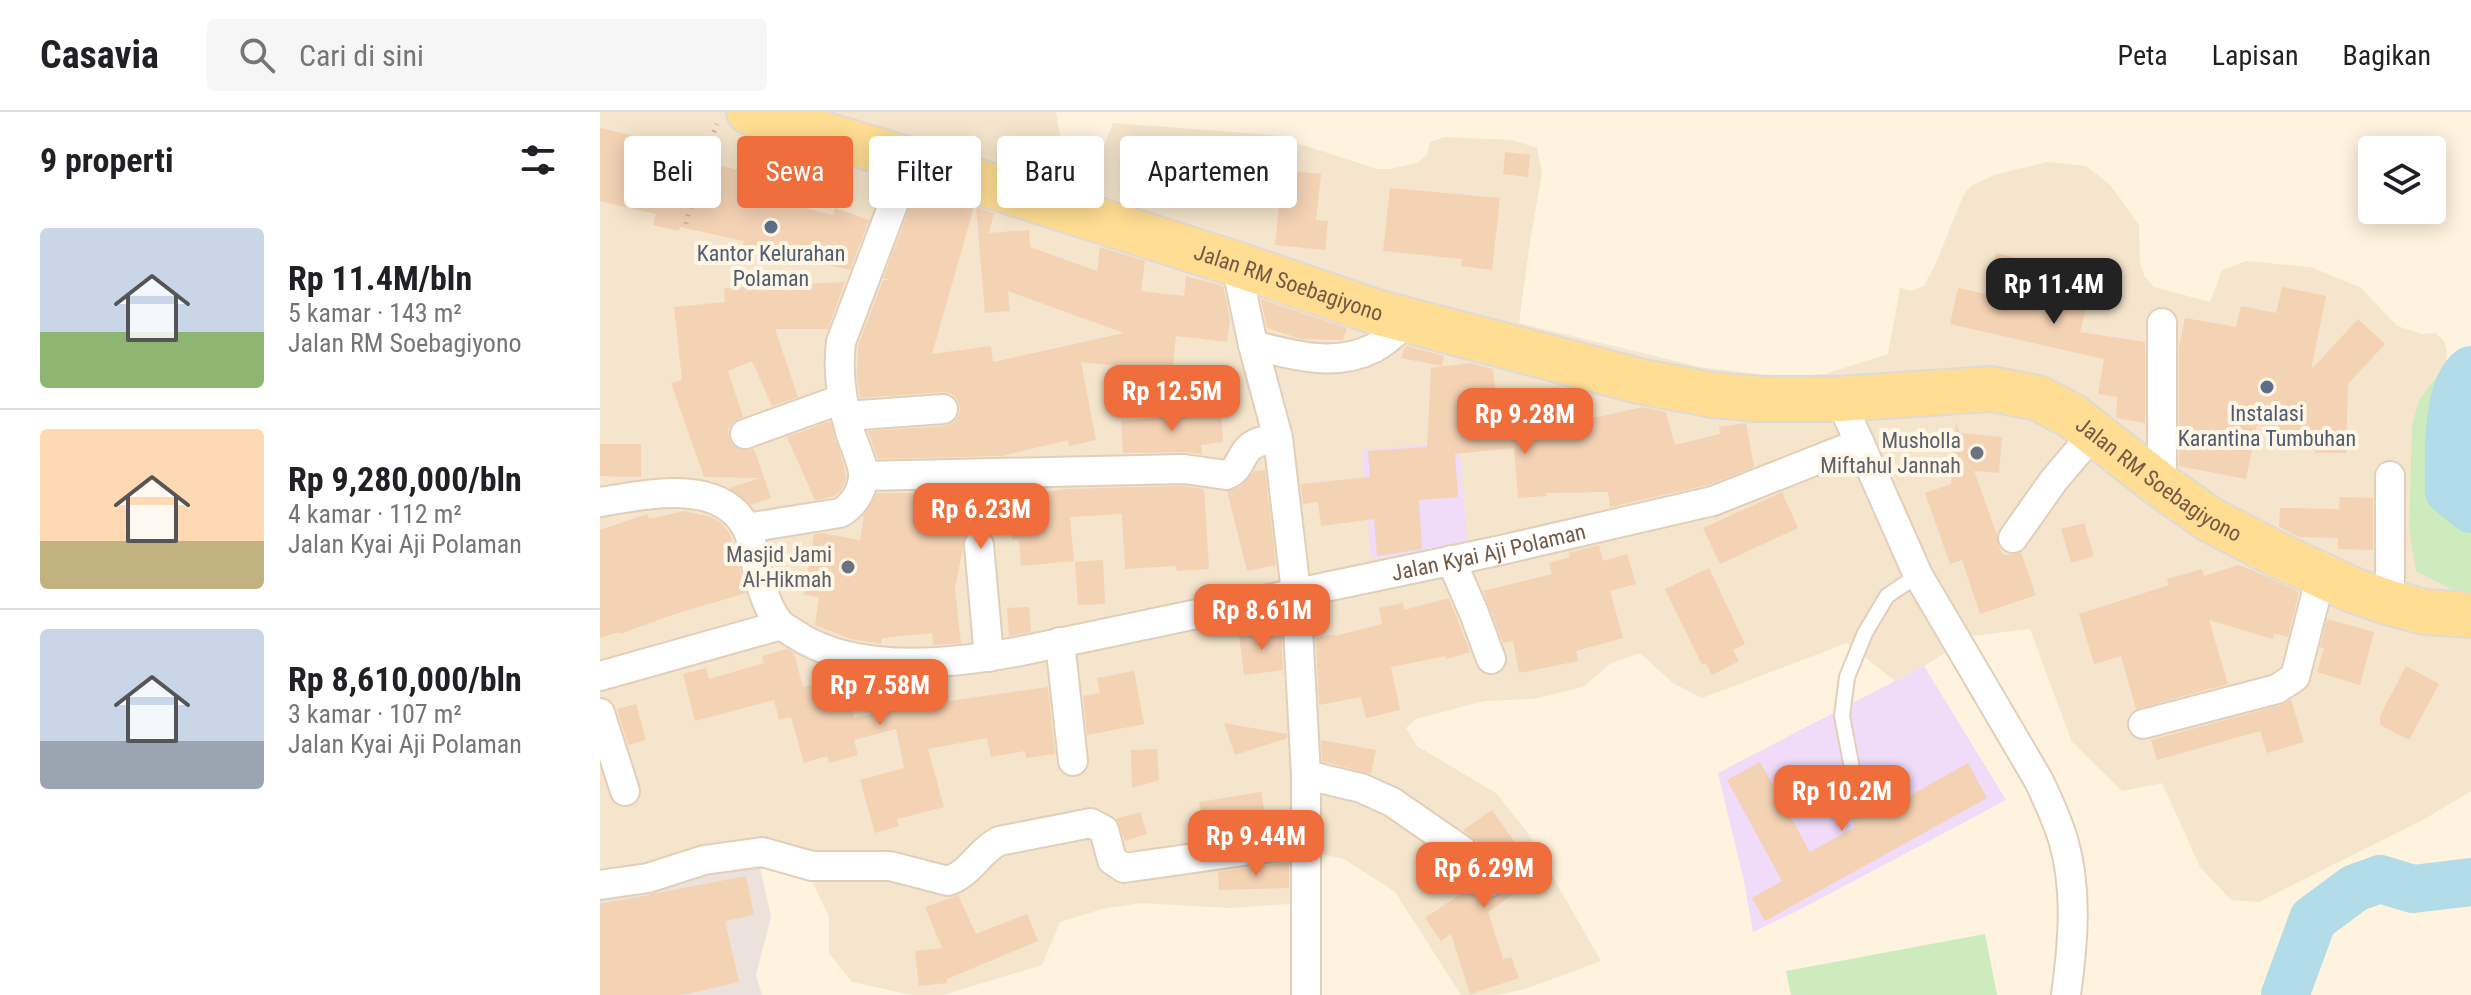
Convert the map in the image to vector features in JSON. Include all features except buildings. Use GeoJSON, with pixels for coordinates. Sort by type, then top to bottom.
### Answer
{"type":"FeatureCollection","features":[{"type":"Feature","properties":{"kind":"main road","name":"Jalan RM Soebagiyono"},"geometry":{"type":"LineString","coordinates":[[749,112],[869,148]]}},
{"type":"Feature","properties":{"kind":"main road","name":"Jalan RM Soebagiyono"},"geometry":{"type":"LineString","coordinates":[[981,183],[1408,321],[1639,381],[1712,395],[1758,399],[1840,399],[1991,389],[2067,416],[2209,519],[2321,576],[2390,603],[2425,612],[2471,615]]}},
{"type":"Feature","properties":{"kind":"street"},"geometry":{"type":"LineString","coordinates":[[747,528],[840,513],[857,496],[863,476],[844,408],[839,368],[841,342],[892,208]]}},
{"type":"Feature","properties":{"kind":"street"},"geometry":{"type":"LineString","coordinates":[[1236,264],[1253,345],[1278,438],[1296,592],[1306,775],[1306,995]]}},
{"type":"Feature","properties":{"kind":"street"},"geometry":{"type":"LineString","coordinates":[[1253,345],[1329,360],[1374,348],[1408,321]]}},
{"type":"Feature","properties":{"kind":"street"},"geometry":{"type":"LineString","coordinates":[[2162,323],[2162,486]]}},
{"type":"Feature","properties":{"kind":"street"},"geometry":{"type":"LineString","coordinates":[[1840,399],[1918,575],[2039,781],[2063,840],[2074,899],[2066,995]]}},
{"type":"Feature","properties":{"kind":"street"},"geometry":{"type":"LineString","coordinates":[[745,434],[844,408],[943,409]]}},
{"type":"Feature","properties":{"kind":"street"},"geometry":{"type":"LineString","coordinates":[[2013,538],[2054,480],[2067,416]]}},
{"type":"Feature","properties":{"kind":"street"},"geometry":{"type":"LineString","coordinates":[[863,476],[1184,469],[1226,475],[1237,468],[1246,450],[1253,445],[1278,438]]}},
{"type":"Feature","properties":{"kind":"street","name":"Jalan Kyai Aji Polaman"},"geometry":{"type":"LineString","coordinates":[[781,625],[806,642],[857,658],[902,662],[989,657],[1451,560],[1713,501],[1860,443]]}},
{"type":"Feature","properties":{"kind":"street"},"geometry":{"type":"LineString","coordinates":[[2390,476],[2390,603]]}},
{"type":"Feature","properties":{"kind":"street"},"geometry":{"type":"LineString","coordinates":[[600,502],[677,492],[723,504],[747,528],[760,581],[770,608],[781,625],[600,676]]}},
{"type":"Feature","properties":{"kind":"street"},"geometry":{"type":"LineString","coordinates":[[979,545],[989,657]]}},
{"type":"Feature","properties":{"kind":"street"},"geometry":{"type":"LineString","coordinates":[[1451,560],[1491,659]]}},
{"type":"Feature","properties":{"kind":"street"},"geometry":{"type":"LineString","coordinates":[[2143,724],[2286,685],[2295,677],[2321,576]]}},
{"type":"Feature","properties":{"kind":"street"},"geometry":{"type":"LineString","coordinates":[[1060,642],[1073,761]]}},
{"type":"Feature","properties":{"kind":"street"},"geometry":{"type":"LineString","coordinates":[[600,713],[625,791]]}},
{"type":"Feature","properties":{"kind":"street"},"geometry":{"type":"LineString","coordinates":[[1306,775],[1361,788],[1392,802],[1463,851],[1489,883]]}},
{"type":"Feature","properties":{"kind":"street"},"geometry":{"type":"LineString","coordinates":[[600,885],[648,878],[704,860],[762,852],[812,866],[890,866],[948,881],[964,873],[991,845],[999,841],[1091,823],[1104,830],[1112,860],[1124,868],[1307,842]]}},
{"type":"Feature","properties":{"kind":"lane"},"geometry":{"type":"LineString","coordinates":[[1852,768],[1842,716],[1847,677],[1880,606],[1887,596],[1918,575]]}},
{"type":"Feature","properties":{"kind":"path"},"geometry":{"type":"LineString","coordinates":[[686,224],[701,164],[722,112]]}},
{"type":"Feature","properties":{"kind":"shaded area"},"geometry":{"type":"Polygon","coordinates":[[[600,112],[1056,112],[1060,136],[997,136],[997,208],[1104,208],[1104,146],[1113,123],[1275,136],[1120,136],[1120,208],[1297,208],[1297,143],[1377,169],[1390,169],[1417,163],[1427,155],[1430,142],[1444,137],[1512,140],[1537,148],[1542,172],[1519,323],[1700,367],[1786,377],[1825,374],[1888,354],[1900,288],[1912,291],[1924,286],[1963,196],[1971,186],[1994,175],[2047,162],[2086,166],[2110,185],[2139,225],[2140,264],[2145,277],[2154,287],[2210,302],[2222,270],[2246,261],[2311,267],[2361,288],[2397,326],[2422,334],[2435,333],[2444,341],[2446,364],[2419,400],[2412,425],[2409,528],[2471,595],[2471,791],[2423,820],[2259,902],[2231,900],[2200,867],[2162,783],[2122,791],[2072,742],[2030,629],[1972,636],[1895,681],[1847,643],[1702,698],[1673,683],[1640,653],[1610,664],[1583,687],[1533,699],[1484,701],[1416,719],[1406,728],[1417,746],[1496,793],[1527,832],[1601,961],[1525,989],[1497,995],[1461,995],[1395,892],[1344,859],[1315,853],[1316,902],[1230,908],[1141,903],[1102,909],[1060,922],[1042,965],[943,995],[912,995],[852,982],[829,953],[829,917],[812,881],[757,854],[600,875],[600,112]]]}},
{"type":"Feature","properties":{"kind":"shaded area"},"geometry":{"type":"Polygon","coordinates":[[[1459,442],[1468,551],[1371,558],[1362,450],[1459,442]]]}},
{"type":"Feature","properties":{"kind":"shaded area"},"geometry":{"type":"Polygon","coordinates":[[[1924,666],[2006,800],[1753,932],[1718,773],[1924,666]]]}},
{"type":"Feature","properties":{"kind":"shaded area"},"geometry":{"type":"Polygon","coordinates":[[[757,854],[771,917],[756,975],[762,995],[600,995],[600,875],[757,854]]]}},
{"type":"Feature","properties":{"kind":"green space"},"geometry":{"type":"Polygon","coordinates":[[[2446,364],[2471,376],[2471,595],[2466,597],[2416,571],[2409,528],[2412,425],[2419,400],[2446,364]]]}},
{"type":"Feature","properties":{"kind":"green space"},"geometry":{"type":"Polygon","coordinates":[[[1985,934],[1997,995],[1791,995],[1786,971],[1985,934]]]}},
{"type":"Feature","properties":{"kind":"waterway"},"geometry":{"type":"LineString","coordinates":[[2471,370],[2463,379],[2453,409],[2449,462],[2449,491],[2471,509]]}},
{"type":"Feature","properties":{"kind":"waterway"},"geometry":{"type":"LineString","coordinates":[[2285,995],[2313,919],[2355,888],[2380,879],[2413,889],[2471,882]]}},
{"type":"Feature","properties":{"kind":"place","name":"Kantor Kelurahan Polaman"},"geometry":{"type":"Point","coordinates":[771,227]}},
{"type":"Feature","properties":{"kind":"place","name":"Instalasi Karantina Tumbuhan"},"geometry":{"type":"Point","coordinates":[2267,387]}},
{"type":"Feature","properties":{"kind":"place","name":"Musholla Miftahul Jannah"},"geometry":{"type":"Point","coordinates":[1977,453]}},
{"type":"Feature","properties":{"kind":"place","name":"Masjid Jami Al-Hikmah"},"geometry":{"type":"Point","coordinates":[848,567]}}]}
